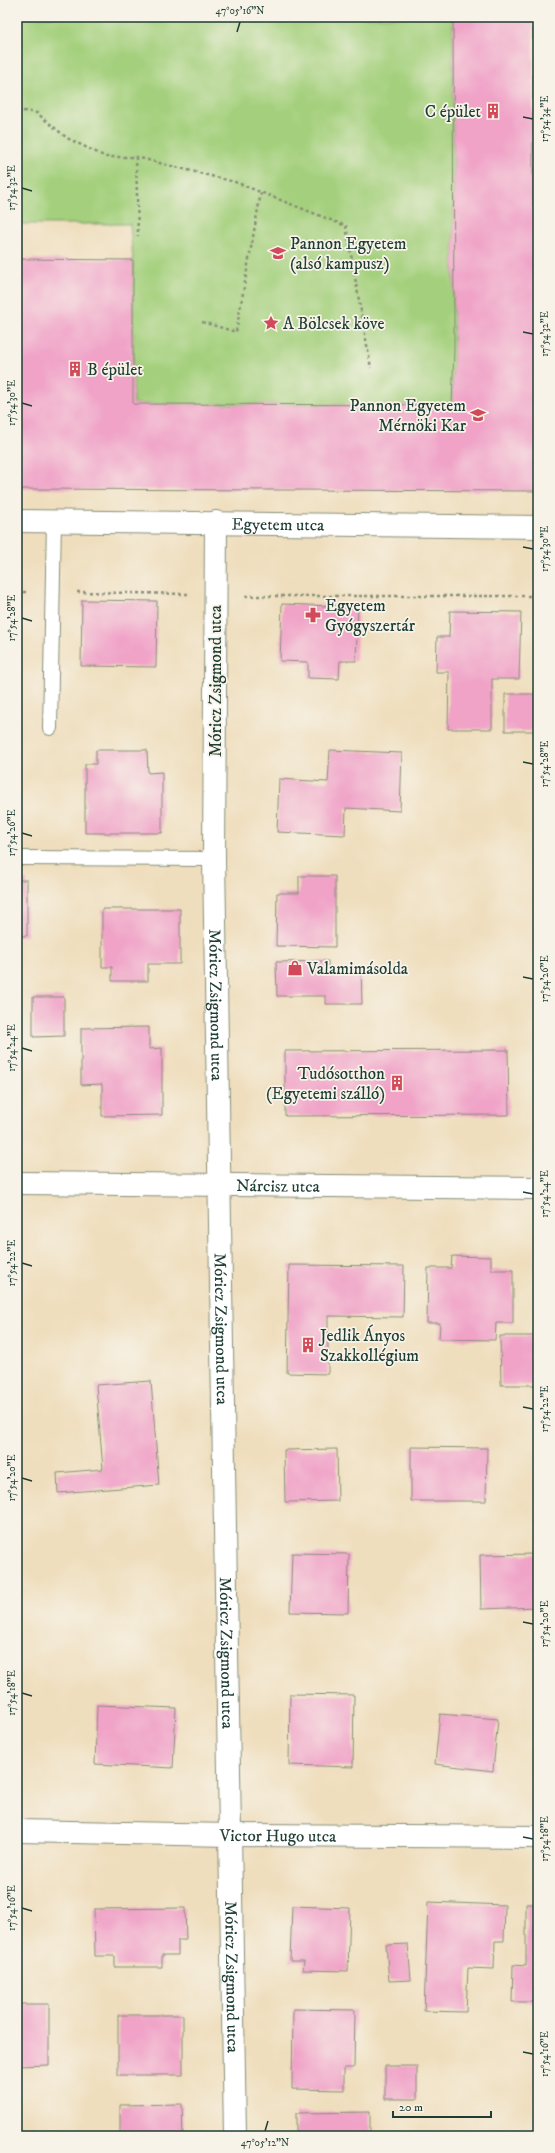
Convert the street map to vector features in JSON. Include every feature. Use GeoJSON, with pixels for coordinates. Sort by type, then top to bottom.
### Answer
{"type":"FeatureCollection","features":[{"type":"Feature","properties":{"kind":"street","name":"Egyetem utca"},"geometry":{"type":"LineString","coordinates":[[17,521],[216,522],[538,527]]}},
{"type":"Feature","properties":{"kind":"street","name":"Móricz Zsigmond utca"},"geometry":{"type":"LineString","coordinates":[[216,522],[214,859],[235,2136]]}},
{"type":"Feature","properties":{"kind":"street","name":"Nárcisz utca"},"geometry":{"type":"LineString","coordinates":[[17,1184],[219,1184],[538,1188]]}},
{"type":"Feature","properties":{"kind":"street","name":"Victor Hugo utca"},"geometry":{"type":"LineString","coordinates":[[17,1831],[231,1835],[538,1837]]}},
{"type":"Feature","properties":{"kind":"lane"},"geometry":{"type":"LineString","coordinates":[[50,728],[54,521]]}},
{"type":"Feature","properties":{"kind":"lane"},"geometry":{"type":"LineString","coordinates":[[17,858],[214,859]]}},
{"type":"Feature","properties":{"kind":"path"},"geometry":{"type":"LineString","coordinates":[[17,110],[37,113],[67,138],[106,157],[136,157],[235,182],[346,226],[371,368]]}},
{"type":"Feature","properties":{"kind":"path"},"geometry":{"type":"LineString","coordinates":[[136,157],[138,236]]}},
{"type":"Feature","properties":{"kind":"path"},"geometry":{"type":"LineString","coordinates":[[202,322],[236,332],[261,192]]}},
{"type":"Feature","properties":{"kind":"path"},"geometry":{"type":"LineString","coordinates":[[17,592],[456,597],[538,596]]}},
{"type":"Feature","properties":{"kind":"green space","name":"Pannon Egyetem (alsó kampusz)"},"geometry":{"type":"Polygon","coordinates":[[[17,17],[453,17],[454,347],[452,405],[133,404],[133,260],[130,224],[17,224],[17,17]]]}},
{"type":"Feature","properties":{"kind":"building","name":"B épület"},"geometry":{"type":"Polygon","coordinates":[[[453,17],[533,17],[533,206],[538,206],[538,491],[17,489],[17,259],[133,260],[133,404],[452,405],[454,347],[453,17]]]}},
{"type":"Feature","properties":{"kind":"building"},"geometry":{"type":"Polygon","coordinates":[[[82,600],[157,601],[156,667],[81,666],[82,600]]]}},
{"type":"Feature","properties":{"kind":"building"},"geometry":{"type":"Polygon","coordinates":[[[282,604],[358,607],[356,661],[340,661],[339,679],[308,678],[308,662],[280,661],[282,604]]]}},
{"type":"Feature","properties":{"kind":"building"},"geometry":{"type":"Polygon","coordinates":[[[450,611],[521,612],[519,679],[492,679],[492,729],[448,729],[449,672],[436,672],[437,637],[449,637],[450,611]]]}},
{"type":"Feature","properties":{"kind":"building"},"geometry":{"type":"Polygon","coordinates":[[[505,694],[538,694],[538,731],[505,731],[505,694]]]}},
{"type":"Feature","properties":{"kind":"building"},"geometry":{"type":"Polygon","coordinates":[[[96,750],[147,750],[148,773],[162,772],[162,833],[85,833],[85,764],[96,764],[96,750]]]}},
{"type":"Feature","properties":{"kind":"building"},"geometry":{"type":"Polygon","coordinates":[[[330,750],[402,753],[400,811],[346,808],[345,835],[277,832],[279,779],[328,782],[330,750]]]}},
{"type":"Feature","properties":{"kind":"building"},"geometry":{"type":"Polygon","coordinates":[[[299,876],[335,876],[335,947],[276,946],[277,893],[299,893],[299,876]]]}},
{"type":"Feature","properties":{"kind":"building"},"geometry":{"type":"Polygon","coordinates":[[[17,880],[27,880],[27,936],[17,936],[17,880]]]}},
{"type":"Feature","properties":{"kind":"building"},"geometry":{"type":"Polygon","coordinates":[[[102,909],[180,909],[180,964],[148,964],[148,981],[112,981],[112,967],[102,967],[102,909]]]}},
{"type":"Feature","properties":{"kind":"building"},"geometry":{"type":"Polygon","coordinates":[[[328,961],[328,969],[361,969],[362,1004],[326,1004],[326,996],[277,996],[276,962],[328,961]]]}},
{"type":"Feature","properties":{"kind":"building"},"geometry":{"type":"Polygon","coordinates":[[[33,997],[64,997],[64,1036],[33,1037],[33,997]]]}},
{"type":"Feature","properties":{"kind":"building"},"geometry":{"type":"Polygon","coordinates":[[[149,1027],[149,1049],[162,1048],[162,1115],[102,1116],[102,1084],[81,1085],[81,1028],[149,1027]]]}},
{"type":"Feature","properties":{"kind":"building","name":"Tudósotthon (Egyetemi szálló)"},"geometry":{"type":"Polygon","coordinates":[[[508,1050],[509,1115],[285,1116],[285,1051],[508,1050]]]}},
{"type":"Feature","properties":{"kind":"building"},"geometry":{"type":"Polygon","coordinates":[[[452,1256],[491,1257],[491,1270],[513,1270],[513,1323],[496,1323],[495,1340],[439,1339],[440,1323],[427,1323],[428,1268],[451,1268],[452,1256]]]}},
{"type":"Feature","properties":{"kind":"building","name":"Jedlik Ányos Szakkollégium"},"geometry":{"type":"Polygon","coordinates":[[[289,1265],[404,1266],[403,1317],[328,1316],[328,1374],[287,1373],[289,1265]]]}},
{"type":"Feature","properties":{"kind":"building"},"geometry":{"type":"Polygon","coordinates":[[[500,1336],[538,1336],[538,1385],[501,1385],[500,1336]]]}},
{"type":"Feature","properties":{"kind":"building"},"geometry":{"type":"Polygon","coordinates":[[[151,1381],[159,1485],[58,1493],[57,1473],[103,1469],[96,1385],[151,1381]]]}},
{"type":"Feature","properties":{"kind":"building"},"geometry":{"type":"Polygon","coordinates":[[[411,1447],[487,1448],[486,1501],[411,1501],[411,1447]]]}},
{"type":"Feature","properties":{"kind":"building"},"geometry":{"type":"Polygon","coordinates":[[[337,1449],[338,1501],[285,1502],[284,1450],[337,1449]]]}},
{"type":"Feature","properties":{"kind":"building"},"geometry":{"type":"Polygon","coordinates":[[[292,1553],[349,1554],[348,1613],[290,1612],[292,1553]]]}},
{"type":"Feature","properties":{"kind":"building"},"geometry":{"type":"Polygon","coordinates":[[[536,1554],[538,1607],[481,1609],[480,1555],[536,1554]]]}},
{"type":"Feature","properties":{"kind":"building"},"geometry":{"type":"Polygon","coordinates":[[[290,1694],[354,1695],[353,1767],[289,1765],[290,1694]]]}},
{"type":"Feature","properties":{"kind":"building"},"geometry":{"type":"Polygon","coordinates":[[[97,1705],[176,1708],[173,1768],[95,1764],[97,1705]]]}},
{"type":"Feature","properties":{"kind":"building"},"geometry":{"type":"Polygon","coordinates":[[[440,1714],[498,1719],[493,1771],[435,1764],[440,1714]]]}},
{"type":"Feature","properties":{"kind":"building"},"geometry":{"type":"Polygon","coordinates":[[[428,1902],[505,1905],[504,1941],[495,1941],[494,1969],[468,1968],[466,2012],[424,2011],[428,1902]]]}},
{"type":"Feature","properties":{"kind":"building"},"geometry":{"type":"Polygon","coordinates":[[[526,1904],[538,1904],[538,2002],[512,2002],[513,1965],[526,1966],[526,1904]]]}},
{"type":"Feature","properties":{"kind":"building"},"geometry":{"type":"Polygon","coordinates":[[[292,1906],[350,1908],[348,1971],[303,1970],[304,1961],[290,1961],[292,1906]]]}},
{"type":"Feature","properties":{"kind":"building"},"geometry":{"type":"Polygon","coordinates":[[[185,1908],[186,1940],[178,1940],[178,1955],[162,1955],[162,1967],[115,1967],[115,1956],[95,1956],[94,1909],[185,1908]]]}},
{"type":"Feature","properties":{"kind":"building"},"geometry":{"type":"Polygon","coordinates":[[[408,1944],[411,1980],[389,1981],[386,1945],[408,1944]]]}},
{"type":"Feature","properties":{"kind":"building"},"geometry":{"type":"Polygon","coordinates":[[[17,2004],[49,2004],[49,2065],[17,2066],[17,2004]]]}},
{"type":"Feature","properties":{"kind":"building"},"geometry":{"type":"Polygon","coordinates":[[[293,2009],[355,2010],[354,2068],[344,2068],[344,2090],[292,2089],[293,2009]]]}},
{"type":"Feature","properties":{"kind":"building"},"geometry":{"type":"Polygon","coordinates":[[[118,2015],[183,2015],[183,2075],[118,2075],[118,2015]]]}},
{"type":"Feature","properties":{"kind":"building"},"geometry":{"type":"Polygon","coordinates":[[[385,2066],[417,2066],[417,2099],[385,2099],[385,2066]]]}},
{"type":"Feature","properties":{"kind":"building"},"geometry":{"type":"Polygon","coordinates":[[[182,2104],[183,2136],[120,2136],[120,2105],[182,2104]]]}},
{"type":"Feature","properties":{"kind":"building"},"geometry":{"type":"Polygon","coordinates":[[[370,2112],[370,2136],[296,2136],[296,2113],[370,2112]]]}},
{"type":"Feature","properties":{"kind":"place","name":"C épület"},"geometry":{"type":"Point","coordinates":[493,111]}},
{"type":"Feature","properties":{"kind":"place","name":"Pannon Egyetem (alsó kampusz)"},"geometry":{"type":"Point","coordinates":[278,253]}},
{"type":"Feature","properties":{"kind":"place","name":"A Bölcsek köve"},"geometry":{"type":"Point","coordinates":[271,323]}},
{"type":"Feature","properties":{"kind":"place","name":"B épület"},"geometry":{"type":"Point","coordinates":[75,369]}},
{"type":"Feature","properties":{"kind":"place","name":"Pannon Egyetem Mérnöki Kar"},"geometry":{"type":"Point","coordinates":[478,415]}},
{"type":"Feature","properties":{"kind":"place","name":"Egyetem Gyógyszertár"},"geometry":{"type":"Point","coordinates":[313,615]}},
{"type":"Feature","properties":{"kind":"place","name":"Valamimásolda"},"geometry":{"type":"Point","coordinates":[295,968]}},
{"type":"Feature","properties":{"kind":"place","name":"Tudósotthon (Egyetemi szálló)"},"geometry":{"type":"Point","coordinates":[397,1083]}},
{"type":"Feature","properties":{"kind":"place","name":"Jedlik Ányos Szakkollégium"},"geometry":{"type":"Point","coordinates":[308,1345]}}]}
